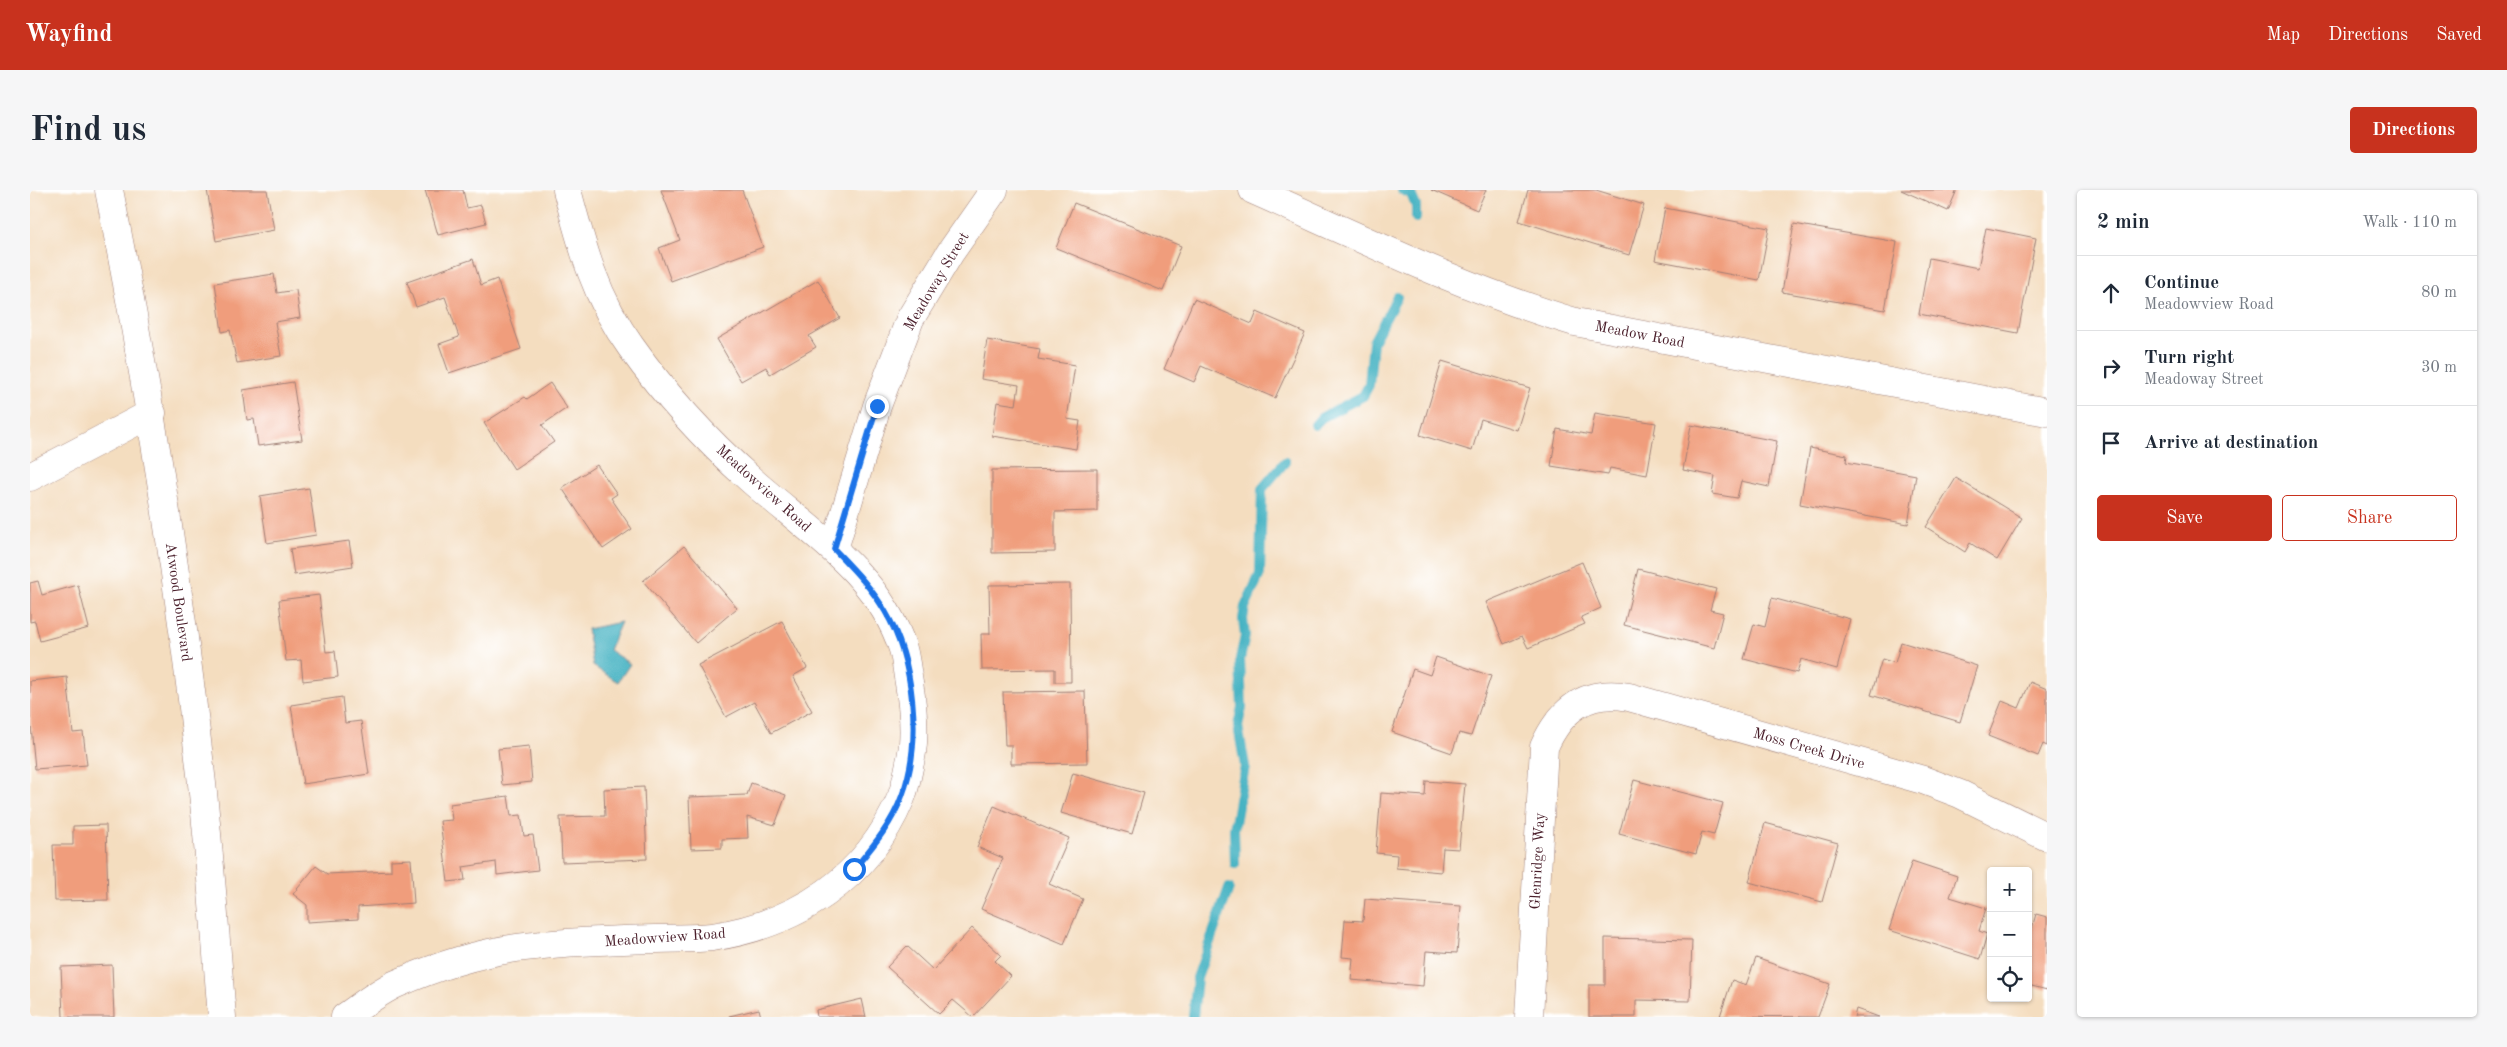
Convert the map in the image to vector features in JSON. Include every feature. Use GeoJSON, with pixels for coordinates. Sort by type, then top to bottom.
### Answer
{"type":"FeatureCollection","features":[{"type":"Feature","properties":{"kind":"street","name":"Atwood Boulevard"},"geometry":{"type":"LineString","coordinates":[[109,190],[152,414],[180,607],[200,767],[222,1017]]}},
{"type":"Feature","properties":{"kind":"street","name":"Meadowview Road"},"geometry":{"type":"LineString","coordinates":[[345,1017],[394,985],[468,958],[532,946],[709,937],[750,929],[792,914],[829,892],[854,869],[882,835],[902,795],[912,750],[912,705],[903,649],[885,612],[866,582],[834,549],[749,478],[691,421],[632,349],[607,312],[582,248],[566,190]]}},
{"type":"Feature","properties":{"kind":"street","name":"Meadoway Street"},"geometry":{"type":"LineString","coordinates":[[834,549],[877,406],[910,319],[950,253],[994,190]]}},
{"type":"Feature","properties":{"kind":"street","name":"Meadow Road"},"geometry":{"type":"LineString","coordinates":[[1253,190],[1468,284],[1524,306],[1575,322],[2047,412]]}},
{"type":"Feature","properties":{"kind":"street"},"geometry":{"type":"LineString","coordinates":[[30,477],[152,414]]}},
{"type":"Feature","properties":{"kind":"street","name":"Moss Creek Drive"},"geometry":{"type":"LineString","coordinates":[[1567,713],[1577,704],[1589,698],[1616,695],[1629,697],[1941,785],[2047,837]]}},
{"type":"Feature","properties":{"kind":"street","name":"Glenridge Way"},"geometry":{"type":"LineString","coordinates":[[1529,1017],[1542,760],[1550,735],[1567,713]]}},
{"type":"Feature","properties":{"kind":"water"},"geometry":{"type":"Polygon","coordinates":[[[621,622],[609,650],[630,664],[618,682],[593,666],[587,629],[621,622]]]}},
{"type":"Feature","properties":{"kind":"building"},"geometry":{"type":"Polygon","coordinates":[[[207,190],[267,190],[274,230],[216,241],[207,190]]]}},
{"type":"Feature","properties":{"kind":"building"},"geometry":{"type":"Polygon","coordinates":[[[425,190],[463,190],[467,208],[481,205],[486,223],[438,235],[425,190]]]}},
{"type":"Feature","properties":{"kind":"building"},"geometry":{"type":"Polygon","coordinates":[[[661,190],[742,190],[763,247],[671,281],[659,248],[680,240],[661,190]]]}},
{"type":"Feature","properties":{"kind":"building"},"geometry":{"type":"Polygon","coordinates":[[[1431,190],[1486,190],[1477,210],[1431,190]]]}},
{"type":"Feature","properties":{"kind":"building"},"geometry":{"type":"Polygon","coordinates":[[[1528,190],[1596,190],[1644,205],[1629,255],[1519,221],[1528,190]]]}},
{"type":"Feature","properties":{"kind":"building"},"geometry":{"type":"Polygon","coordinates":[[[1901,190],[1957,190],[1948,211],[1901,190]]]}},
{"type":"Feature","properties":{"kind":"building"},"geometry":{"type":"Polygon","coordinates":[[[1074,203],[1181,246],[1163,291],[1056,248],[1074,203]]]}},
{"type":"Feature","properties":{"kind":"building"},"geometry":{"type":"Polygon","coordinates":[[[1665,208],[1769,228],[1759,280],[1655,260],[1665,208]]]}},
{"type":"Feature","properties":{"kind":"building"},"geometry":{"type":"Polygon","coordinates":[[[1794,224],[1897,242],[1885,310],[1782,292],[1794,224]]]}},
{"type":"Feature","properties":{"kind":"building"},"geometry":{"type":"Polygon","coordinates":[[[1986,228],[2036,238],[2018,333],[1919,314],[1929,258],[1978,268],[1986,228]]]}},
{"type":"Feature","properties":{"kind":"building"},"geometry":{"type":"Polygon","coordinates":[[[473,259],[481,285],[497,279],[521,349],[449,373],[439,344],[459,337],[445,297],[416,307],[407,282],[473,259]]]}},
{"type":"Feature","properties":{"kind":"building"},"geometry":{"type":"Polygon","coordinates":[[[274,274],[277,293],[296,290],[300,318],[275,322],[281,356],[237,363],[230,330],[222,332],[215,283],[274,274]]]}},
{"type":"Feature","properties":{"kind":"building"},"geometry":{"type":"Polygon","coordinates":[[[818,280],[840,318],[809,336],[816,347],[770,374],[766,367],[741,381],[717,339],[818,280]]]}},
{"type":"Feature","properties":{"kind":"building"},"geometry":{"type":"Polygon","coordinates":[[[1194,299],[1252,324],[1257,312],[1305,333],[1275,398],[1201,366],[1194,382],[1164,369],[1194,299]]]}},
{"type":"Feature","properties":{"kind":"building"},"geometry":{"type":"Polygon","coordinates":[[[987,340],[1040,349],[1038,359],[1075,365],[1067,419],[1080,421],[1076,449],[992,436],[997,402],[1016,405],[1019,385],[981,379],[987,340]]]}},
{"type":"Feature","properties":{"kind":"building"},"geometry":{"type":"Polygon","coordinates":[[[1442,361],[1530,388],[1517,430],[1481,419],[1472,451],[1420,435],[1442,361]]]}},
{"type":"Feature","properties":{"kind":"building"},"geometry":{"type":"Polygon","coordinates":[[[293,382],[302,440],[258,446],[254,419],[247,420],[243,390],[293,382]]]}},
{"type":"Feature","properties":{"kind":"building"},"geometry":{"type":"Polygon","coordinates":[[[550,383],[567,408],[542,425],[554,442],[514,469],[484,423],[525,397],[527,399],[550,383]]]}},
{"type":"Feature","properties":{"kind":"building"},"geometry":{"type":"Polygon","coordinates":[[[1595,413],[1656,423],[1647,475],[1610,468],[1608,475],[1551,466],[1557,429],[1591,435],[1595,413]]]}},
{"type":"Feature","properties":{"kind":"building"},"geometry":{"type":"Polygon","coordinates":[[[1691,425],[1777,441],[1769,487],[1741,481],[1737,498],[1712,494],[1715,476],[1683,470],[1691,425]]]}},
{"type":"Feature","properties":{"kind":"building"},"geometry":{"type":"Polygon","coordinates":[[[1810,448],[1847,455],[1846,462],[1916,475],[1908,524],[1800,504],[1810,448]]]}},
{"type":"Feature","properties":{"kind":"building"},"geometry":{"type":"Polygon","coordinates":[[[597,465],[617,494],[611,498],[632,529],[603,549],[562,488],[597,465]]]}},
{"type":"Feature","properties":{"kind":"building"},"geometry":{"type":"Polygon","coordinates":[[[1097,469],[1097,511],[1055,512],[1055,552],[992,553],[992,470],[1097,469]]]}},
{"type":"Feature","properties":{"kind":"building"},"geometry":{"type":"Polygon","coordinates":[[[1956,478],[2022,518],[1997,560],[1970,543],[1965,552],[1926,527],[1956,478]]]}},
{"type":"Feature","properties":{"kind":"building"},"geometry":{"type":"Polygon","coordinates":[[[309,488],[316,535],[267,543],[260,496],[309,488]]]}},
{"type":"Feature","properties":{"kind":"building"},"geometry":{"type":"Polygon","coordinates":[[[349,541],[353,566],[294,575],[290,549],[349,541]]]}},
{"type":"Feature","properties":{"kind":"building"},"geometry":{"type":"Polygon","coordinates":[[[684,546],[737,608],[696,643],[643,581],[684,546]]]}},
{"type":"Feature","properties":{"kind":"building"},"geometry":{"type":"Polygon","coordinates":[[[1582,562],[1601,608],[1581,617],[1585,624],[1528,648],[1522,636],[1504,644],[1486,602],[1582,562]]]}},
{"type":"Feature","properties":{"kind":"building"},"geometry":{"type":"Polygon","coordinates":[[[1638,569],[1716,589],[1710,610],[1723,613],[1714,648],[1624,625],[1638,569]]]}},
{"type":"Feature","properties":{"kind":"building"},"geometry":{"type":"Polygon","coordinates":[[[38,581],[42,595],[78,585],[89,628],[40,641],[35,621],[30,622],[30,583],[38,581]]]}},
{"type":"Feature","properties":{"kind":"building"},"geometry":{"type":"Polygon","coordinates":[[[1070,584],[1071,682],[1055,682],[1055,669],[982,670],[981,634],[990,634],[989,585],[1070,584]]]}},
{"type":"Feature","properties":{"kind":"building"},"geometry":{"type":"Polygon","coordinates":[[[319,595],[326,652],[335,651],[338,677],[303,681],[301,660],[286,661],[279,600],[319,595]]]}},
{"type":"Feature","properties":{"kind":"building"},"geometry":{"type":"Polygon","coordinates":[[[1772,598],[1850,619],[1837,669],[1801,659],[1797,673],[1744,659],[1754,624],[1765,627],[1772,598]]]}},
{"type":"Feature","properties":{"kind":"building"},"geometry":{"type":"Polygon","coordinates":[[[782,621],[807,668],[793,676],[812,711],[771,733],[754,702],[726,717],[698,665],[782,621]]]}},
{"type":"Feature","properties":{"kind":"building"},"geometry":{"type":"Polygon","coordinates":[[[1901,642],[1977,666],[1960,722],[1871,695],[1882,659],[1895,663],[1901,642]]]}},
{"type":"Feature","properties":{"kind":"building"},"geometry":{"type":"Polygon","coordinates":[[[1436,657],[1491,676],[1471,736],[1459,733],[1452,753],[1392,732],[1413,669],[1430,675],[1436,657]]]}},
{"type":"Feature","properties":{"kind":"building"},"geometry":{"type":"Polygon","coordinates":[[[67,677],[73,733],[83,732],[87,765],[35,769],[30,715],[30,681],[67,677]]]}},
{"type":"Feature","properties":{"kind":"building"},"geometry":{"type":"Polygon","coordinates":[[[2030,682],[2047,689],[2047,746],[2043,744],[2038,756],[1988,736],[2002,701],[2019,708],[2030,682]]]}},
{"type":"Feature","properties":{"kind":"building"},"geometry":{"type":"Polygon","coordinates":[[[1085,691],[1087,763],[1011,764],[1011,745],[1005,745],[1003,692],[1085,691]]]}},
{"type":"Feature","properties":{"kind":"building"},"geometry":{"type":"Polygon","coordinates":[[[342,697],[345,723],[361,721],[369,774],[303,784],[291,705],[342,697]]]}},
{"type":"Feature","properties":{"kind":"building"},"geometry":{"type":"Polygon","coordinates":[[[529,746],[532,782],[502,785],[498,749],[529,746]]]}},
{"type":"Feature","properties":{"kind":"building"},"geometry":{"type":"Polygon","coordinates":[[[1073,773],[1144,793],[1132,834],[1061,813],[1073,773]]]}},
{"type":"Feature","properties":{"kind":"building"},"geometry":{"type":"Polygon","coordinates":[[[1634,780],[1723,803],[1714,835],[1702,832],[1696,854],[1619,834],[1634,780]]]}},
{"type":"Feature","properties":{"kind":"building"},"geometry":{"type":"Polygon","coordinates":[[[1426,781],[1465,784],[1459,849],[1443,848],[1441,872],[1396,868],[1397,855],[1376,853],[1381,793],[1425,796],[1426,781]]]}},
{"type":"Feature","properties":{"kind":"building"},"geometry":{"type":"Polygon","coordinates":[[[751,783],[786,795],[775,825],[747,817],[748,838],[722,839],[722,848],[691,849],[689,797],[747,795],[751,783]]]}},
{"type":"Feature","properties":{"kind":"building"},"geometry":{"type":"Polygon","coordinates":[[[644,787],[647,859],[562,862],[560,817],[605,816],[604,789],[644,787]]]}},
{"type":"Feature","properties":{"kind":"building"},"geometry":{"type":"Polygon","coordinates":[[[508,796],[511,816],[521,815],[524,836],[533,835],[538,870],[497,875],[496,862],[463,867],[465,880],[448,882],[440,821],[452,820],[450,804],[508,796]]]}},
{"type":"Feature","properties":{"kind":"building"},"geometry":{"type":"Polygon","coordinates":[[[994,806],[1069,838],[1049,884],[1083,899],[1064,944],[981,909],[1003,858],[977,847],[994,806]]]}},
{"type":"Feature","properties":{"kind":"building"},"geometry":{"type":"Polygon","coordinates":[[[1765,823],[1838,843],[1822,902],[1749,882],[1765,823]]]}},
{"type":"Feature","properties":{"kind":"building"},"geometry":{"type":"Polygon","coordinates":[[[106,825],[108,900],[55,901],[53,845],[73,845],[73,826],[106,825]]]}},
{"type":"Feature","properties":{"kind":"building"},"geometry":{"type":"Polygon","coordinates":[[[411,859],[414,903],[358,907],[358,919],[307,922],[307,905],[293,894],[316,866],[327,874],[391,871],[391,860],[411,859]]]}},
{"type":"Feature","properties":{"kind":"building"},"geometry":{"type":"Polygon","coordinates":[[[1912,861],[1957,876],[1950,897],[1986,908],[1979,931],[1987,934],[1980,959],[1889,930],[1912,861]]]}},
{"type":"Feature","properties":{"kind":"building"},"geometry":{"type":"Polygon","coordinates":[[[1365,899],[1461,906],[1457,953],[1426,951],[1423,986],[1351,980],[1353,958],[1342,957],[1345,920],[1363,921],[1365,899]]]}},
{"type":"Feature","properties":{"kind":"building"},"geometry":{"type":"Polygon","coordinates":[[[2036,914],[2047,917],[2047,990],[2032,986],[2032,928],[2036,914]]]}},
{"type":"Feature","properties":{"kind":"building"},"geometry":{"type":"Polygon","coordinates":[[[972,928],[1001,955],[995,961],[1011,976],[973,1017],[953,1000],[939,1014],[887,967],[907,946],[933,970],[972,928]]]}},
{"type":"Feature","properties":{"kind":"building"},"geometry":{"type":"Polygon","coordinates":[[[1605,938],[1692,940],[1690,1001],[1636,1000],[1636,1017],[1589,1017],[1589,985],[1605,985],[1605,938]]]}},
{"type":"Feature","properties":{"kind":"building"},"geometry":{"type":"Polygon","coordinates":[[[1756,958],[1830,984],[1818,1017],[1720,1016],[1732,980],[1746,985],[1756,958]]]}},
{"type":"Feature","properties":{"kind":"building"},"geometry":{"type":"Polygon","coordinates":[[[112,965],[114,1017],[63,1017],[61,967],[112,965]]]}},
{"type":"Feature","properties":{"kind":"building"},"geometry":{"type":"Polygon","coordinates":[[[862,999],[866,1017],[817,1017],[816,1010],[862,999]]]}},
{"type":"Feature","properties":{"kind":"building"},"geometry":{"type":"Polygon","coordinates":[[[759,1009],[761,1017],[729,1017],[729,1016],[759,1009]]]}},
{"type":"Feature","properties":{"kind":"building"},"geometry":{"type":"Polygon","coordinates":[[[1856,1009],[1879,1017],[1854,1017],[1856,1009]]]}},
{"type":"Feature","properties":{"kind":"waterway"},"geometry":{"type":"LineString","coordinates":[[1402,190],[1411,194],[1416,206],[1416,218]]}},
{"type":"Feature","properties":{"kind":"waterway"},"geometry":{"type":"LineString","coordinates":[[1315,425],[1321,418],[1363,396],[1369,385],[1373,342],[1397,297]]}},
{"type":"Feature","properties":{"kind":"waterway"},"geometry":{"type":"LineString","coordinates":[[1235,864],[1234,829],[1245,766],[1238,726],[1242,707],[1240,659],[1245,636],[1243,619],[1245,607],[1260,574],[1262,489],[1285,462]]}},
{"type":"Feature","properties":{"kind":"waterway"},"geometry":{"type":"LineString","coordinates":[[1193,1017],[1197,978],[1229,888]]}},
{"type":"Feature","properties":{"kind":"route"},"geometry":{"type":"LineString","coordinates":[[854,869],[882,835],[902,795],[912,750],[912,705],[903,649],[885,612],[866,582],[834,549],[877,406]]}}]}
